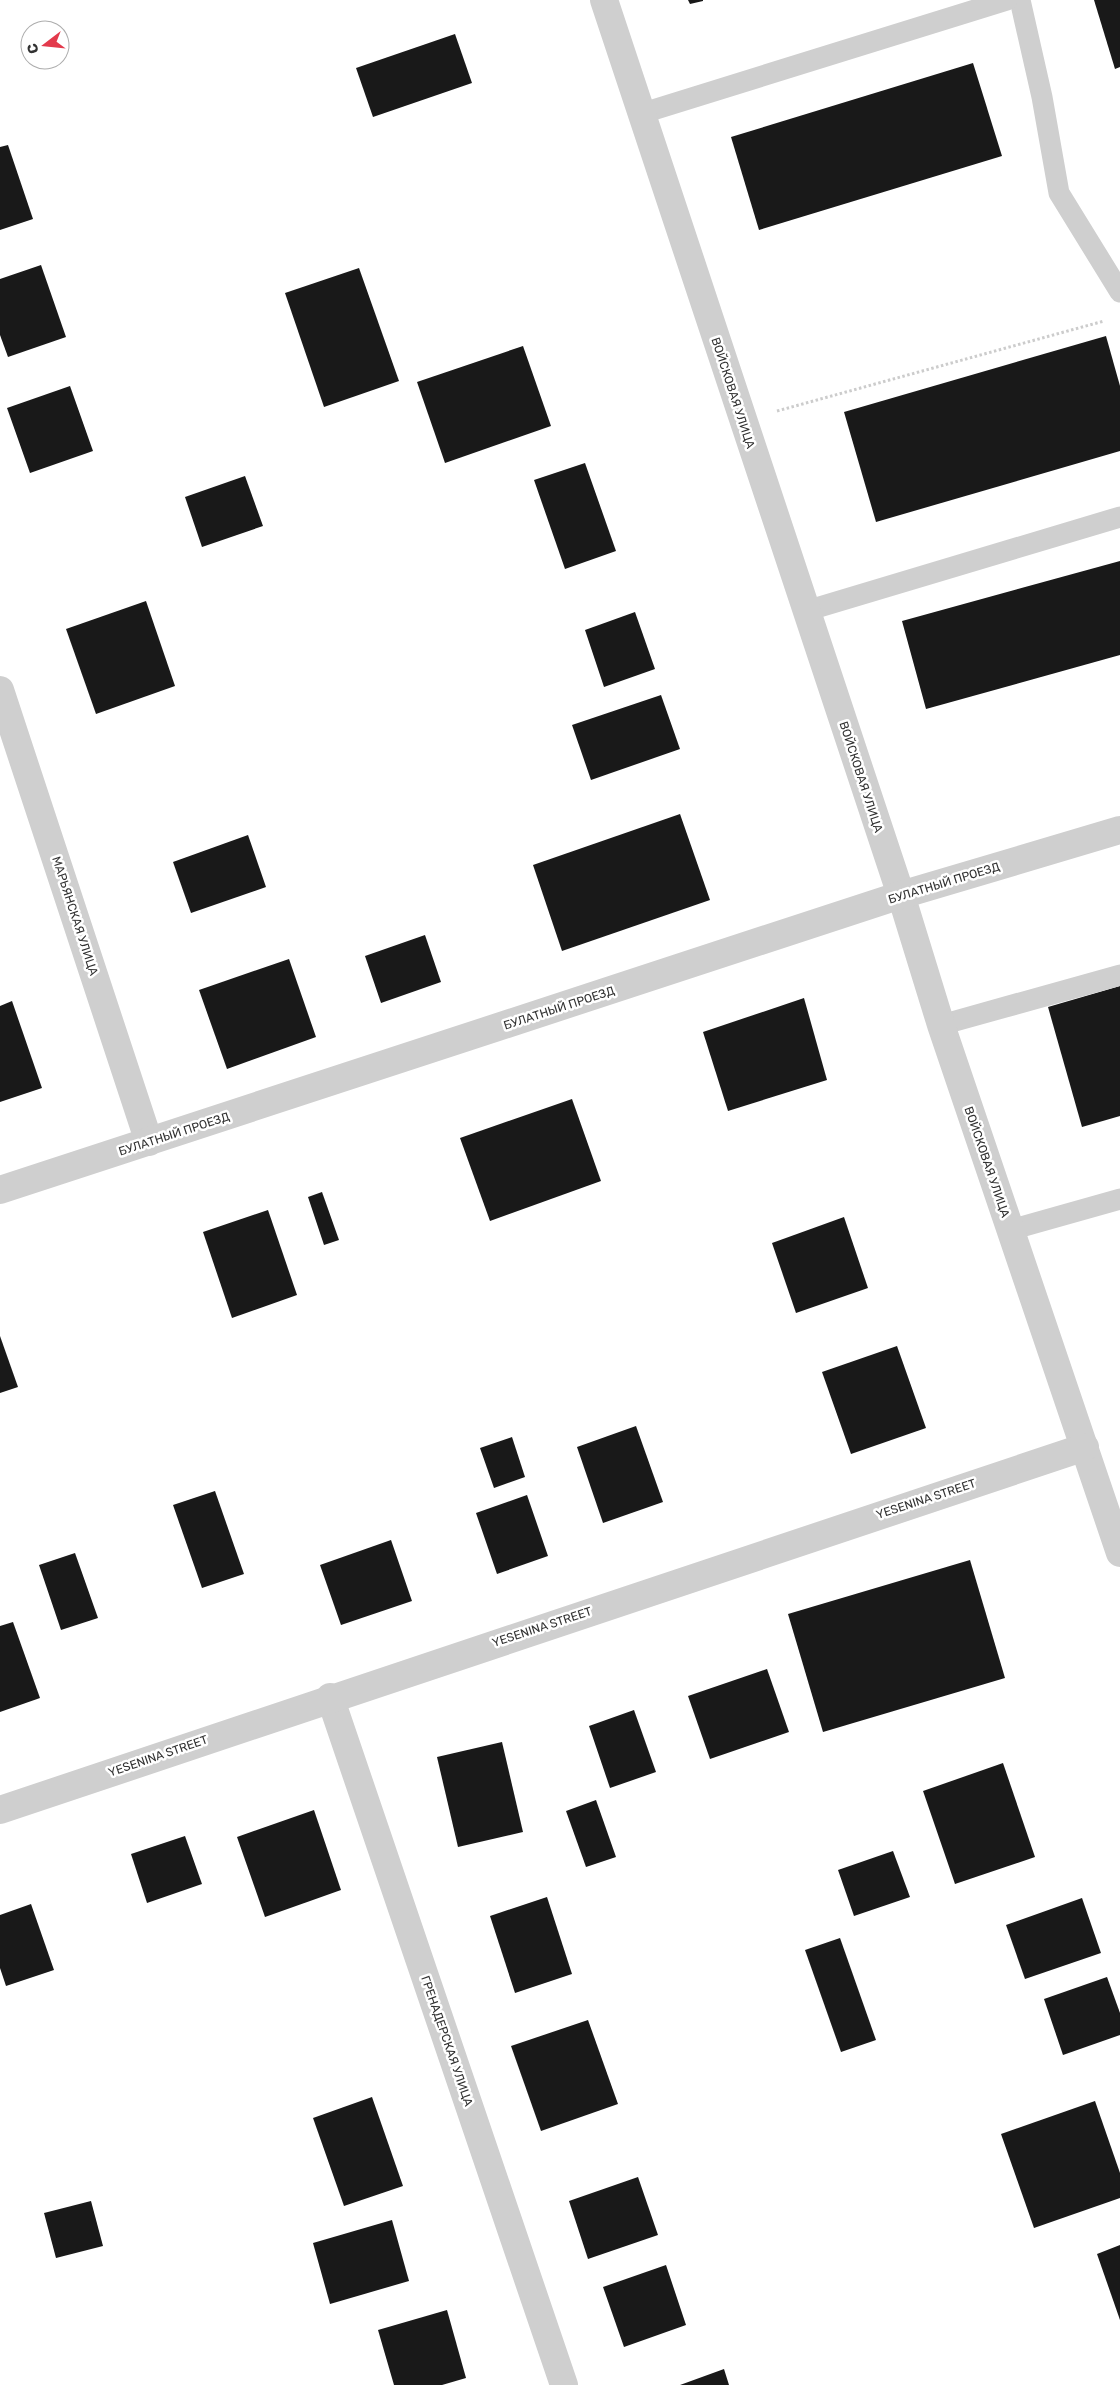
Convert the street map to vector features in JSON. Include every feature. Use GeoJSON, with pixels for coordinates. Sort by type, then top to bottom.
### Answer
{"type":"FeatureCollection","features":[{"type":"Feature","properties":{"kind":"street","name":"ВОЙСКОВАЯ УЛИЦА"},"geometry":{"type":"LineString","coordinates":[[604,0],[640,114],[901,896],[941,1025],[1120,1553]]}},
{"type":"Feature","properties":{"kind":"street","name":"МАРЬЯНСКАЯ УЛИЦА"},"geometry":{"type":"LineString","coordinates":[[0,690],[149,1142]]}},
{"type":"Feature","properties":{"kind":"street","name":"БУЛАТНЫЙ ПРОЕЗД"},"geometry":{"type":"LineString","coordinates":[[0,1190],[901,896],[1120,830]]}},
{"type":"Feature","properties":{"kind":"street","name":"YESENINA STREET"},"geometry":{"type":"LineString","coordinates":[[0,1810],[330,1698],[1085,1447]]}},
{"type":"Feature","properties":{"kind":"street","name":"ГРЕНАДЕРСКАЯ УЛИЦА"},"geometry":{"type":"LineString","coordinates":[[330,1698],[564,2385]]}},
{"type":"Feature","properties":{"kind":"lane"},"geometry":{"type":"LineString","coordinates":[[640,114],[1007,0]]}},
{"type":"Feature","properties":{"kind":"lane"},"geometry":{"type":"LineString","coordinates":[[1020,0],[1042,97],[1059,193],[1120,292]]}},
{"type":"Feature","properties":{"kind":"lane"},"geometry":{"type":"LineString","coordinates":[[806,611],[1120,516]]}},
{"type":"Feature","properties":{"kind":"lane"},"geometry":{"type":"LineString","coordinates":[[941,1025],[1120,975]]}},
{"type":"Feature","properties":{"kind":"lane"},"geometry":{"type":"LineString","coordinates":[[1010,1230],[1120,1199]]}},
{"type":"Feature","properties":{"kind":"path"},"geometry":{"type":"LineString","coordinates":[[774,412],[1110,319]]}},
{"type":"Feature","properties":{"kind":"building"},"geometry":{"type":"Polygon","coordinates":[[[688,0],[703,0],[703,1],[690,4],[688,0]]]}},
{"type":"Feature","properties":{"kind":"building"},"geometry":{"type":"Polygon","coordinates":[[[1094,0],[1120,0],[1120,67],[1115,69],[1094,0]]]}},
{"type":"Feature","properties":{"kind":"building"},"geometry":{"type":"Polygon","coordinates":[[[455,34],[472,83],[373,117],[356,68],[455,34]]]}},
{"type":"Feature","properties":{"kind":"building"},"geometry":{"type":"Polygon","coordinates":[[[973,63],[1002,156],[759,230],[731,137],[973,63]]]}},
{"type":"Feature","properties":{"kind":"building"},"geometry":{"type":"Polygon","coordinates":[[[8,145],[33,219],[0,230],[0,147],[8,145]]]}},
{"type":"Feature","properties":{"kind":"building"},"geometry":{"type":"Polygon","coordinates":[[[41,265],[66,337],[8,357],[0,335],[0,279],[41,265]]]}},
{"type":"Feature","properties":{"kind":"building"},"geometry":{"type":"Polygon","coordinates":[[[359,268],[399,381],[324,407],[285,293],[359,268]]]}},
{"type":"Feature","properties":{"kind":"building"},"geometry":{"type":"Polygon","coordinates":[[[1106,336],[1120,386],[1120,451],[876,522],[844,412],[1106,336]]]}},
{"type":"Feature","properties":{"kind":"building"},"geometry":{"type":"Polygon","coordinates":[[[523,346],[551,426],[445,463],[417,382],[523,346]]]}},
{"type":"Feature","properties":{"kind":"building"},"geometry":{"type":"Polygon","coordinates":[[[70,386],[93,451],[30,473],[7,408],[70,386]]]}},
{"type":"Feature","properties":{"kind":"building"},"geometry":{"type":"Polygon","coordinates":[[[585,463],[616,551],[565,569],[534,480],[585,463]]]}},
{"type":"Feature","properties":{"kind":"building"},"geometry":{"type":"Polygon","coordinates":[[[245,476],[263,526],[202,547],[185,497],[245,476]]]}},
{"type":"Feature","properties":{"kind":"building"},"geometry":{"type":"Polygon","coordinates":[[[1120,561],[1120,655],[926,709],[902,621],[1120,561]]]}},
{"type":"Feature","properties":{"kind":"building"},"geometry":{"type":"Polygon","coordinates":[[[146,601],[175,686],[96,714],[66,629],[146,601]]]}},
{"type":"Feature","properties":{"kind":"building"},"geometry":{"type":"Polygon","coordinates":[[[635,612],[655,669],[604,687],[585,630],[635,612]]]}},
{"type":"Feature","properties":{"kind":"building"},"geometry":{"type":"Polygon","coordinates":[[[661,695],[680,749],[591,780],[572,725],[661,695]]]}},
{"type":"Feature","properties":{"kind":"building"},"geometry":{"type":"Polygon","coordinates":[[[680,814],[710,900],[562,951],[533,865],[680,814]]]}},
{"type":"Feature","properties":{"kind":"building"},"geometry":{"type":"Polygon","coordinates":[[[248,835],[266,887],[191,913],[173,862],[248,835]]]}},
{"type":"Feature","properties":{"kind":"building"},"geometry":{"type":"Polygon","coordinates":[[[425,935],[441,982],[381,1003],[365,956],[425,935]]]}},
{"type":"Feature","properties":{"kind":"building"},"geometry":{"type":"Polygon","coordinates":[[[289,959],[316,1037],[227,1069],[199,990],[289,959]]]}},
{"type":"Feature","properties":{"kind":"building"},"geometry":{"type":"Polygon","coordinates":[[[1120,986],[1120,1116],[1082,1127],[1048,1007],[1120,986]]]}},
{"type":"Feature","properties":{"kind":"building"},"geometry":{"type":"Polygon","coordinates":[[[804,998],[827,1080],[728,1111],[703,1032],[804,998]]]}},
{"type":"Feature","properties":{"kind":"building"},"geometry":{"type":"Polygon","coordinates":[[[12,1001],[42,1088],[0,1102],[0,1006],[12,1001]]]}},
{"type":"Feature","properties":{"kind":"building"},"geometry":{"type":"Polygon","coordinates":[[[572,1099],[601,1181],[490,1221],[460,1138],[572,1099]]]}},
{"type":"Feature","properties":{"kind":"building"},"geometry":{"type":"Polygon","coordinates":[[[322,1192],[339,1240],[324,1245],[308,1197],[322,1192]]]}},
{"type":"Feature","properties":{"kind":"building"},"geometry":{"type":"Polygon","coordinates":[[[268,1210],[297,1295],[232,1318],[203,1232],[268,1210]]]}},
{"type":"Feature","properties":{"kind":"building"},"geometry":{"type":"Polygon","coordinates":[[[844,1217],[868,1288],[796,1313],[772,1243],[844,1217]]]}},
{"type":"Feature","properties":{"kind":"building"},"geometry":{"type":"Polygon","coordinates":[[[0,1336],[18,1387],[0,1393],[0,1336]]]}},
{"type":"Feature","properties":{"kind":"building"},"geometry":{"type":"Polygon","coordinates":[[[897,1346],[926,1428],[851,1454],[822,1372],[897,1346]]]}},
{"type":"Feature","properties":{"kind":"building"},"geometry":{"type":"Polygon","coordinates":[[[636,1426],[663,1502],[603,1523],[577,1447],[636,1426]]]}},
{"type":"Feature","properties":{"kind":"building"},"geometry":{"type":"Polygon","coordinates":[[[512,1437],[525,1477],[494,1488],[480,1448],[512,1437]]]}},
{"type":"Feature","properties":{"kind":"building"},"geometry":{"type":"Polygon","coordinates":[[[215,1491],[244,1574],[202,1588],[173,1505],[215,1491]]]}},
{"type":"Feature","properties":{"kind":"building"},"geometry":{"type":"Polygon","coordinates":[[[527,1495],[548,1556],[497,1574],[476,1513],[527,1495]]]}},
{"type":"Feature","properties":{"kind":"building"},"geometry":{"type":"Polygon","coordinates":[[[391,1540],[412,1601],[341,1625],[320,1565],[391,1540]]]}},
{"type":"Feature","properties":{"kind":"building"},"geometry":{"type":"Polygon","coordinates":[[[75,1553],[98,1618],[61,1630],[39,1565],[75,1553]]]}},
{"type":"Feature","properties":{"kind":"building"},"geometry":{"type":"Polygon","coordinates":[[[970,1560],[1005,1678],[823,1732],[788,1614],[970,1560]]]}},
{"type":"Feature","properties":{"kind":"building"},"geometry":{"type":"Polygon","coordinates":[[[13,1622],[40,1698],[0,1712],[0,1626],[13,1622]]]}},
{"type":"Feature","properties":{"kind":"building"},"geometry":{"type":"Polygon","coordinates":[[[767,1669],[789,1732],[710,1759],[688,1696],[767,1669]]]}},
{"type":"Feature","properties":{"kind":"building"},"geometry":{"type":"Polygon","coordinates":[[[634,1710],[656,1772],[610,1788],[589,1726],[634,1710]]]}},
{"type":"Feature","properties":{"kind":"building"},"geometry":{"type":"Polygon","coordinates":[[[502,1742],[523,1832],[458,1847],[437,1757],[502,1742]]]}},
{"type":"Feature","properties":{"kind":"building"},"geometry":{"type":"Polygon","coordinates":[[[1003,1763],[1035,1857],[955,1884],[923,1791],[1003,1763]]]}},
{"type":"Feature","properties":{"kind":"building"},"geometry":{"type":"Polygon","coordinates":[[[596,1800],[616,1857],[586,1867],[566,1811],[596,1800]]]}},
{"type":"Feature","properties":{"kind":"building"},"geometry":{"type":"Polygon","coordinates":[[[314,1810],[341,1890],[265,1917],[237,1837],[314,1810]]]}},
{"type":"Feature","properties":{"kind":"building"},"geometry":{"type":"Polygon","coordinates":[[[185,1836],[202,1884],[147,1903],[131,1854],[185,1836]]]}},
{"type":"Feature","properties":{"kind":"building"},"geometry":{"type":"Polygon","coordinates":[[[893,1851],[910,1897],[854,1916],[838,1870],[893,1851]]]}},
{"type":"Feature","properties":{"kind":"building"},"geometry":{"type":"Polygon","coordinates":[[[547,1897],[572,1974],[515,1993],[490,1916],[547,1897]]]}},
{"type":"Feature","properties":{"kind":"building"},"geometry":{"type":"Polygon","coordinates":[[[1082,1898],[1101,1953],[1025,1979],[1006,1925],[1082,1898]]]}},
{"type":"Feature","properties":{"kind":"building"},"geometry":{"type":"Polygon","coordinates":[[[31,1904],[54,1970],[6,1986],[0,1968],[0,1915],[31,1904]]]}},
{"type":"Feature","properties":{"kind":"building"},"geometry":{"type":"Polygon","coordinates":[[[840,1938],[876,2040],[841,2052],[805,1950],[840,1938]]]}},
{"type":"Feature","properties":{"kind":"building"},"geometry":{"type":"Polygon","coordinates":[[[1107,1977],[1120,2013],[1120,2035],[1063,2055],[1044,1999],[1107,1977]]]}},
{"type":"Feature","properties":{"kind":"building"},"geometry":{"type":"Polygon","coordinates":[[[588,2020],[618,2104],[541,2131],[511,2046],[588,2020]]]}},
{"type":"Feature","properties":{"kind":"building"},"geometry":{"type":"Polygon","coordinates":[[[372,2097],[403,2186],[344,2206],[313,2118],[372,2097]]]}},
{"type":"Feature","properties":{"kind":"building"},"geometry":{"type":"Polygon","coordinates":[[[1095,2101],[1120,2173],[1120,2198],[1034,2228],[1001,2134],[1095,2101]]]}},
{"type":"Feature","properties":{"kind":"building"},"geometry":{"type":"Polygon","coordinates":[[[638,2177],[658,2235],[588,2259],[569,2201],[638,2177]]]}},
{"type":"Feature","properties":{"kind":"building"},"geometry":{"type":"Polygon","coordinates":[[[91,2201],[103,2246],[56,2258],[44,2213],[91,2201]]]}},
{"type":"Feature","properties":{"kind":"building"},"geometry":{"type":"Polygon","coordinates":[[[392,2220],[409,2281],[330,2304],[313,2243],[392,2220]]]}},
{"type":"Feature","properties":{"kind":"building"},"geometry":{"type":"Polygon","coordinates":[[[1120,2245],[1120,2320],[1097,2254],[1120,2245]]]}},
{"type":"Feature","properties":{"kind":"building"},"geometry":{"type":"Polygon","coordinates":[[[666,2265],[686,2325],[624,2347],[603,2287],[666,2265]]]}},
{"type":"Feature","properties":{"kind":"building"},"geometry":{"type":"Polygon","coordinates":[[[447,2310],[466,2378],[442,2385],[394,2385],[378,2330],[447,2310]]]}},
{"type":"Feature","properties":{"kind":"building"},"geometry":{"type":"Polygon","coordinates":[[[724,2369],[729,2385],[680,2385],[724,2369]]]}}]}
